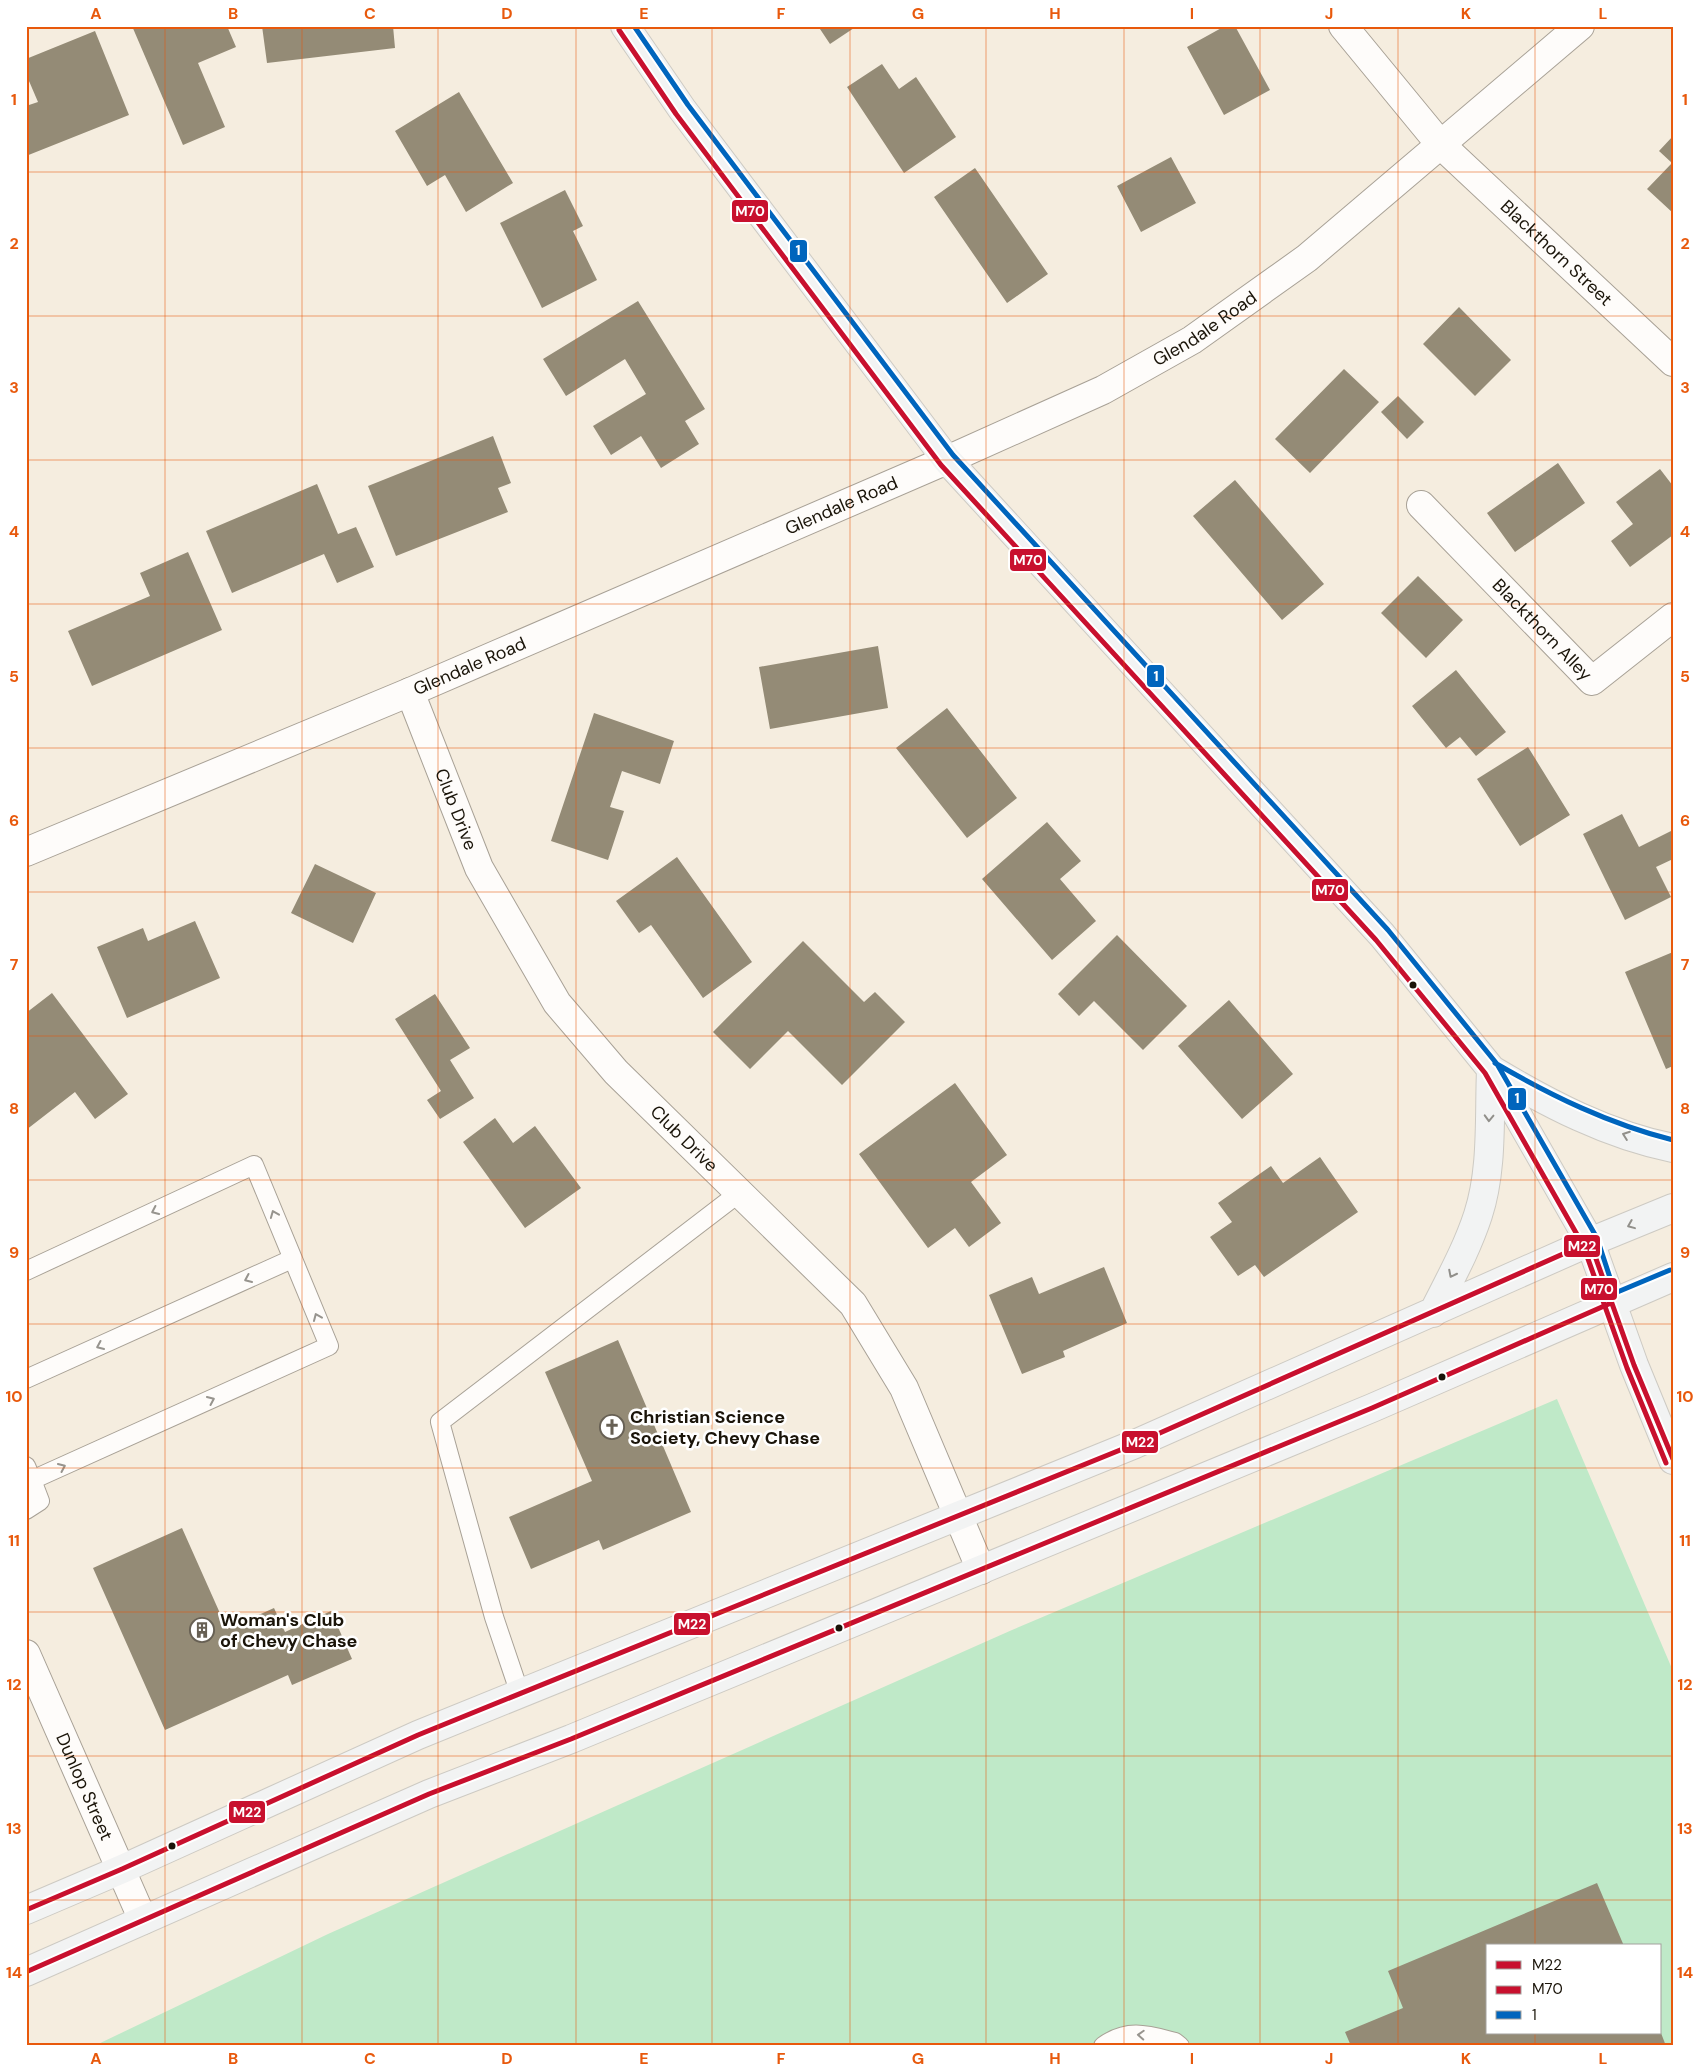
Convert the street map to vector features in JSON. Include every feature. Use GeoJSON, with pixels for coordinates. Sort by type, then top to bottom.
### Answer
{"type":"FeatureCollection","features":[{"type":"Feature","properties":{"kind":"main road"},"geometry":{"type":"LineString","coordinates":[[625,26],[682,109],[947,460],[1382,935],[1491,1069],[1590,1242],[1640,1382],[1673,1460]]}},
{"type":"Feature","properties":{"kind":"main road"},"geometry":{"type":"LineString","coordinates":[[1491,1069],[1529,1092],[1592,1123],[1643,1142],[1673,1148]]}},
{"type":"Feature","properties":{"kind":"main road"},"geometry":{"type":"LineString","coordinates":[[1433,1313],[1463,1254],[1479,1214],[1488,1167],[1491,1069]]}},
{"type":"Feature","properties":{"kind":"main road"},"geometry":{"type":"LineString","coordinates":[[26,1910],[122,1870],[418,1735],[958,1514],[1135,1444],[1590,1242],[1673,1208]]}},
{"type":"Feature","properties":{"kind":"main road"},"geometry":{"type":"LineString","coordinates":[[26,1972],[429,1794],[571,1739],[1372,1408],[1673,1277]]}},
{"type":"Feature","properties":{"kind":"street","name":"Blackthorn Street"},"geometry":{"type":"LineString","coordinates":[[1343,26],[1440,144],[1673,362]]}},
{"type":"Feature","properties":{"kind":"street","name":"Glendale Road"},"geometry":{"type":"LineString","coordinates":[[26,852],[410,692],[947,460],[1103,390],[1192,340],[1307,258],[1580,26]]}},
{"type":"Feature","properties":{"kind":"street","name":"Blackthorn Alley"},"geometry":{"type":"LineString","coordinates":[[1421,505],[1592,680],[1673,617]]}},
{"type":"Feature","properties":{"kind":"street","name":"Club Drive"},"geometry":{"type":"LineString","coordinates":[[410,692],[479,868],[557,1003],[616,1072],[853,1304],[904,1388],[982,1570]]}},
{"type":"Feature","properties":{"kind":"street","name":"Dunlop Street"},"geometry":{"type":"LineString","coordinates":[[26,1654],[144,1920]]}},
{"type":"Feature","properties":{"kind":"lane"},"geometry":{"type":"LineString","coordinates":[[26,1271],[254,1165],[329,1346],[29,1473],[40,1501],[26,1510]]}},
{"type":"Feature","properties":{"kind":"lane"},"geometry":{"type":"LineString","coordinates":[[520,1694],[494,1617],[440,1422],[739,1193]]}},
{"type":"Feature","properties":{"kind":"lane"},"geometry":{"type":"LineString","coordinates":[[26,1379],[292,1259]]}},
{"type":"Feature","properties":{"kind":"lane"},"geometry":{"type":"LineString","coordinates":[[1103,2046],[1113,2038],[1140,2034],[1175,2042],[1180,2046]]}},
{"type":"Feature","properties":{"kind":"green space"},"geometry":{"type":"Polygon","coordinates":[[[1557,1399],[1673,1671],[1673,2046],[94,2046],[328,1934],[1012,1630],[1557,1399]]]}},
{"type":"Feature","properties":{"kind":"building"},"geometry":{"type":"Polygon","coordinates":[[[132,26],[227,26],[236,47],[198,63],[225,127],[183,145],[132,26]]]}},
{"type":"Feature","properties":{"kind":"building"},"geometry":{"type":"Polygon","coordinates":[[[262,26],[393,26],[395,48],[267,63],[262,26]]]}},
{"type":"Feature","properties":{"kind":"building"},"geometry":{"type":"Polygon","coordinates":[[[818,26],[857,26],[830,44],[818,26]]]}},
{"type":"Feature","properties":{"kind":"building"},"geometry":{"type":"Polygon","coordinates":[[[1225,26],[1235,26],[1270,90],[1224,115],[1187,47],[1225,26]]]}},
{"type":"Feature","properties":{"kind":"building"},"geometry":{"type":"Polygon","coordinates":[[[95,31],[129,115],[26,156],[26,106],[38,102],[26,74],[26,59],[95,31]]]}},
{"type":"Feature","properties":{"kind":"building"},"geometry":{"type":"Polygon","coordinates":[[[882,64],[899,89],[916,77],[956,137],[904,173],[847,87],[882,64]]]}},
{"type":"Feature","properties":{"kind":"building"},"geometry":{"type":"Polygon","coordinates":[[[459,92],[513,183],[466,212],[445,175],[427,186],[395,131],[459,92]]]}},
{"type":"Feature","properties":{"kind":"building"},"geometry":{"type":"Polygon","coordinates":[[[1673,136],[1673,213],[1647,189],[1672,163],[1659,151],[1673,136]]]}},
{"type":"Feature","properties":{"kind":"building"},"geometry":{"type":"Polygon","coordinates":[[[1171,157],[1196,203],[1141,232],[1117,186],[1171,157]]]}},
{"type":"Feature","properties":{"kind":"building"},"geometry":{"type":"Polygon","coordinates":[[[975,168],[1048,274],[1007,303],[934,197],[975,168]]]}},
{"type":"Feature","properties":{"kind":"building"},"geometry":{"type":"Polygon","coordinates":[[[565,190],[583,226],[573,231],[597,280],[542,308],[500,223],[565,190]]]}},
{"type":"Feature","properties":{"kind":"building"},"geometry":{"type":"Polygon","coordinates":[[[638,301],[705,409],[685,421],[699,444],[661,468],[641,436],[611,455],[593,426],[646,394],[625,359],[566,396],[543,359],[638,301]]]}},
{"type":"Feature","properties":{"kind":"building"},"geometry":{"type":"Polygon","coordinates":[[[1459,307],[1511,360],[1475,396],[1423,344],[1459,307]]]}},
{"type":"Feature","properties":{"kind":"building"},"geometry":{"type":"Polygon","coordinates":[[[1344,369],[1379,402],[1310,473],[1275,439],[1344,369]]]}},
{"type":"Feature","properties":{"kind":"building"},"geometry":{"type":"Polygon","coordinates":[[[1398,396],[1424,422],[1407,439],[1381,412],[1398,396]]]}},
{"type":"Feature","properties":{"kind":"building"},"geometry":{"type":"Polygon","coordinates":[[[493,436],[511,483],[498,488],[508,512],[396,556],[368,486],[493,436]]]}},
{"type":"Feature","properties":{"kind":"building"},"geometry":{"type":"Polygon","coordinates":[[[1558,463],[1585,503],[1515,552],[1487,513],[1558,463]]]}},
{"type":"Feature","properties":{"kind":"building"},"geometry":{"type":"Polygon","coordinates":[[[1660,469],[1673,486],[1673,535],[1630,567],[1611,541],[1633,524],[1616,502],[1660,469]]]}},
{"type":"Feature","properties":{"kind":"building"},"geometry":{"type":"Polygon","coordinates":[[[1235,480],[1324,584],[1282,620],[1193,516],[1235,480]]]}},
{"type":"Feature","properties":{"kind":"building"},"geometry":{"type":"Polygon","coordinates":[[[317,484],[338,534],[356,527],[374,567],[337,583],[324,554],[232,593],[206,531],[317,484]]]}},
{"type":"Feature","properties":{"kind":"building"},"geometry":{"type":"Polygon","coordinates":[[[188,552],[222,630],[92,686],[68,631],[150,596],[140,573],[188,552]]]}},
{"type":"Feature","properties":{"kind":"building"},"geometry":{"type":"Polygon","coordinates":[[[1418,576],[1463,620],[1426,658],[1381,613],[1418,576]]]}},
{"type":"Feature","properties":{"kind":"building"},"geometry":{"type":"Polygon","coordinates":[[[878,646],[888,708],[770,729],[759,667],[878,646]]]}},
{"type":"Feature","properties":{"kind":"building"},"geometry":{"type":"Polygon","coordinates":[[[1456,670],[1506,732],[1476,756],[1460,737],[1446,748],[1412,706],[1456,670]]]}},
{"type":"Feature","properties":{"kind":"building"},"geometry":{"type":"Polygon","coordinates":[[[947,708],[1017,798],[967,838],[896,748],[947,708]]]}},
{"type":"Feature","properties":{"kind":"building"},"geometry":{"type":"Polygon","coordinates":[[[594,713],[674,741],[660,784],[622,771],[610,807],[624,811],[608,860],[551,841],[594,713]]]}},
{"type":"Feature","properties":{"kind":"building"},"geometry":{"type":"Polygon","coordinates":[[[1528,747],[1570,815],[1520,846],[1477,779],[1528,747]]]}},
{"type":"Feature","properties":{"kind":"building"},"geometry":{"type":"Polygon","coordinates":[[[1622,814],[1639,847],[1673,830],[1673,859],[1656,867],[1671,897],[1625,920],[1583,834],[1622,814]]]}},
{"type":"Feature","properties":{"kind":"building"},"geometry":{"type":"Polygon","coordinates":[[[1047,822],[1081,861],[1060,879],[1096,921],[1052,960],[982,879],[1047,822]]]}},
{"type":"Feature","properties":{"kind":"building"},"geometry":{"type":"Polygon","coordinates":[[[677,857],[752,962],[703,998],[651,925],[639,933],[616,901],[677,857]]]}},
{"type":"Feature","properties":{"kind":"building"},"geometry":{"type":"Polygon","coordinates":[[[315,864],[376,893],[353,943],[291,913],[315,864]]]}},
{"type":"Feature","properties":{"kind":"building"},"geometry":{"type":"Polygon","coordinates":[[[195,921],[220,978],[127,1018],[97,947],[143,928],[148,941],[195,921]]]}},
{"type":"Feature","properties":{"kind":"building"},"geometry":{"type":"Polygon","coordinates":[[[1117,935],[1187,1006],[1143,1050],[1094,1001],[1079,1016],[1058,994],[1117,935]]]}},
{"type":"Feature","properties":{"kind":"building"},"geometry":{"type":"Polygon","coordinates":[[[803,941],[864,1002],[875,992],[905,1022],[842,1085],[788,1031],[750,1069],[713,1032],[803,941]]]}},
{"type":"Feature","properties":{"kind":"building"},"geometry":{"type":"Polygon","coordinates":[[[1673,952],[1673,1066],[1666,1069],[1625,972],[1673,952]]]}},
{"type":"Feature","properties":{"kind":"building"},"geometry":{"type":"Polygon","coordinates":[[[52,993],[128,1094],[95,1119],[75,1092],[26,1130],[26,1013],[52,993]]]}},
{"type":"Feature","properties":{"kind":"building"},"geometry":{"type":"Polygon","coordinates":[[[435,994],[470,1048],[450,1060],[474,1098],[440,1119],[427,1100],[441,1091],[395,1019],[435,994]]]}},
{"type":"Feature","properties":{"kind":"building"},"geometry":{"type":"Polygon","coordinates":[[[1229,1000],[1293,1074],[1242,1119],[1178,1046],[1229,1000]]]}},
{"type":"Feature","properties":{"kind":"building"},"geometry":{"type":"Polygon","coordinates":[[[955,1083],[1007,1155],[971,1182],[1001,1223],[969,1247],[955,1228],[928,1248],[859,1154],[955,1083]]]}},
{"type":"Feature","properties":{"kind":"building"},"geometry":{"type":"Polygon","coordinates":[[[495,1118],[513,1143],[535,1126],[581,1188],[525,1228],[463,1142],[495,1118]]]}},
{"type":"Feature","properties":{"kind":"building"},"geometry":{"type":"Polygon","coordinates":[[[1320,1157],[1358,1212],[1264,1277],[1255,1265],[1238,1276],[1210,1237],[1232,1222],[1218,1203],[1271,1166],[1283,1183],[1320,1157]]]}},
{"type":"Feature","properties":{"kind":"building"},"geometry":{"type":"Polygon","coordinates":[[[1104,1267],[1127,1323],[1063,1351],[1065,1357],[1022,1374],[989,1295],[1032,1277],[1039,1294],[1104,1267]]]}},
{"type":"Feature","properties":{"kind":"building","name":"Christian Science Society, Chevy Chase"},"geometry":{"type":"Polygon","coordinates":[[[618,1340],[691,1512],[603,1550],[599,1540],[531,1569],[509,1517],[592,1481],[545,1372],[618,1340]]]}},
{"type":"Feature","properties":{"kind":"building","name":"Woman's Club of Chevy Chase"},"geometry":{"type":"Polygon","coordinates":[[[182,1528],[227,1629],[274,1608],[285,1632],[331,1611],[352,1659],[292,1685],[288,1675],[165,1730],[93,1568],[182,1528]]]}},
{"type":"Feature","properties":{"kind":"building"},"geometry":{"type":"Polygon","coordinates":[[[1597,1883],[1623,1944],[1486,1944],[1486,2034],[1661,2034],[1666,2046],[1351,2046],[1345,2032],[1403,2008],[1388,1971],[1597,1883]]]}},
{"type":"Feature","properties":{"kind":"transit line","name":"1"},"geometry":{"type":"LineString","coordinates":[[634,26],[688,105],[953,455],[1388,930],[1497,1064],[1597,1238],[1615,1293],[1670,1270]]}},
{"type":"Feature","properties":{"kind":"transit line","name":"M70"},"geometry":{"type":"LineString","coordinates":[[619,30],[676,114],[941,465],[1376,940],[1485,1073],[1583,1245],[1627,1368],[1666,1463]]}},
{"type":"Feature","properties":{"kind":"transit line","name":"1"},"geometry":{"type":"LineString","coordinates":[[1495,1063],[1581,1108],[1626,1126],[1673,1140]]}},
{"type":"Feature","properties":{"kind":"transit line","name":"M22"},"geometry":{"type":"LineString","coordinates":[[26,1910],[122,1869],[418,1735],[1135,1444],[1590,1242],[1634,1365],[1673,1459]]}},
{"type":"Feature","properties":{"kind":"transit line","name":"M22"},"geometry":{"type":"LineString","coordinates":[[26,1972],[429,1794],[571,1739],[1372,1408],[1611,1303]]}},
{"type":"Feature","properties":{"kind":"place","name":"Christian Science Society, Chevy Chase"},"geometry":{"type":"Point","coordinates":[612,1427]}},
{"type":"Feature","properties":{"kind":"place","name":"Woman's Club of Chevy Chase"},"geometry":{"type":"Point","coordinates":[202,1630]}}]}
